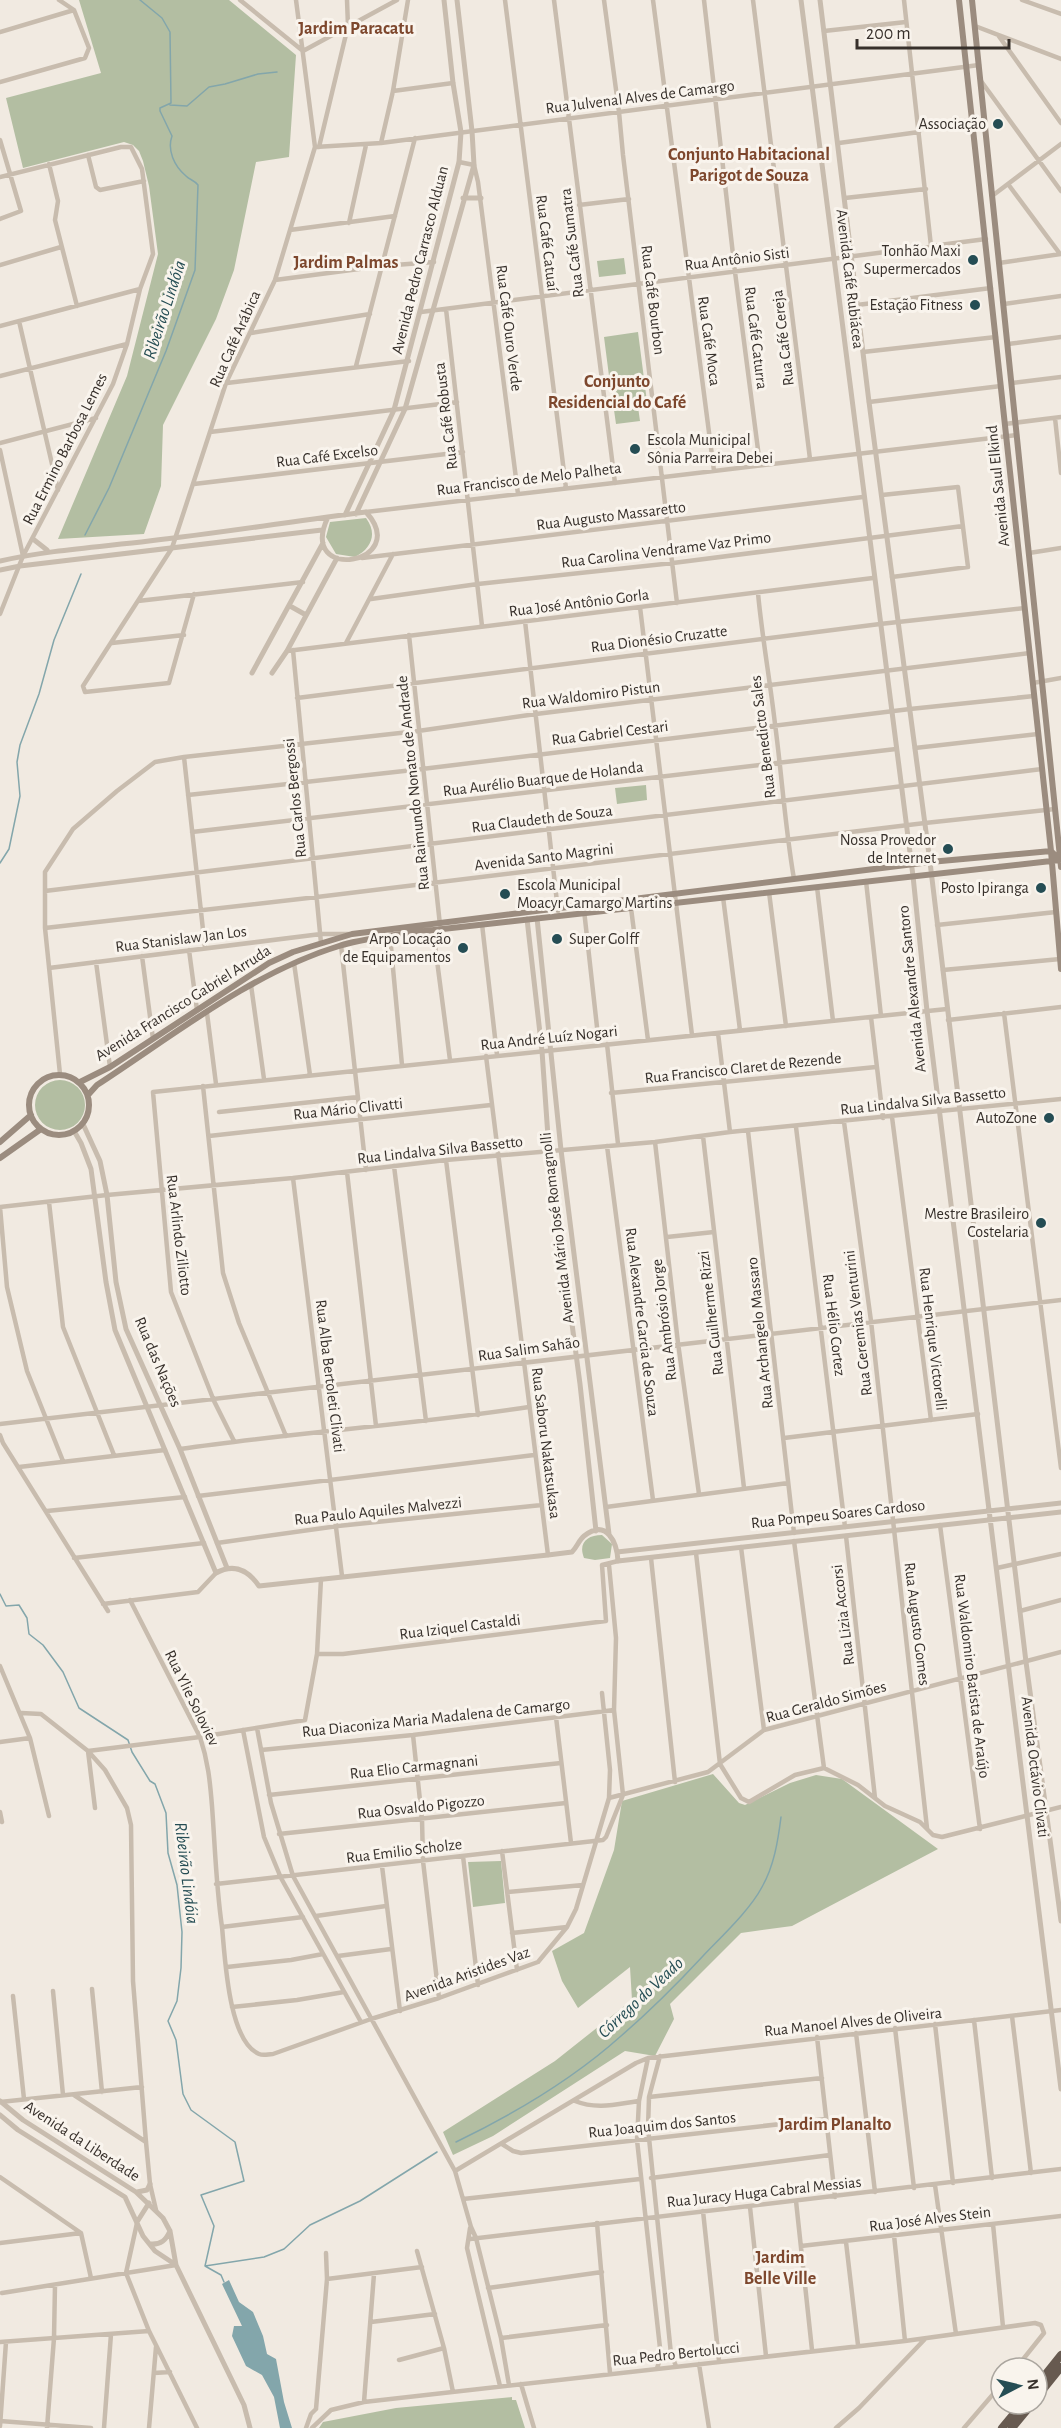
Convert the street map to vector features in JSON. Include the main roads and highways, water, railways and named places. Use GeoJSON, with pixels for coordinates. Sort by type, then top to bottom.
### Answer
{"type":"FeatureCollection","features":[{"type":"Feature","properties":{"kind":"highway"},"geometry":{"type":"LineString","coordinates":[[1049,2370],[1061,2355]]}},
{"type":"Feature","properties":{"kind":"highway"},"geometry":{"type":"LineString","coordinates":[[1049,2382],[1061,2367]]}},
{"type":"Feature","properties":{"kind":"highway"},"geometry":{"type":"LineString","coordinates":[[1002,2428],[1012,2416]]}},
{"type":"Feature","properties":{"kind":"highway"},"geometry":{"type":"LineString","coordinates":[[1012,2428],[1022,2416]]}},
{"type":"Feature","properties":{"kind":"main road","name":"Avenida Saul Elkind"},"geometry":{"type":"LineString","coordinates":[[959,0],[1051,851],[1061,969]]}},
{"type":"Feature","properties":{"kind":"main road","name":"Avenida Saul Elkind"},"geometry":{"type":"LineString","coordinates":[[972,0],[1061,867]]}},
{"type":"Feature","properties":{"kind":"main road"},"geometry":{"type":"LineString","coordinates":[[1023,592],[1033,591]]}},
{"type":"Feature","properties":{"kind":"main road"},"geometry":{"type":"LineString","coordinates":[[1051,851],[1061,860]]}},
{"type":"Feature","properties":{"kind":"main road","name":"Avenida Francisco Gabriel Arruda"},"geometry":{"type":"LineString","coordinates":[[88,1095],[98,1085],[251,985],[294,963],[341,945],[538,909],[930,862],[1051,851]]}},
{"type":"Feature","properties":{"kind":"main road","name":"Avenida Francisco Gabriel Arruda"},"geometry":{"type":"LineString","coordinates":[[80,1082],[110,1067],[269,963],[352,933],[482,924],[1061,860]]}},
{"type":"Feature","properties":{"kind":"main road"},"geometry":{"type":"LineString","coordinates":[[527,919],[538,909]]}},
{"type":"Feature","properties":{"kind":"main road"},"geometry":{"type":"LineString","coordinates":[[60,1074],[70,1076],[80,1082],[88,1095],[89,1110],[83,1124],[74,1131],[56,1135],[41,1129],[31,1115],[30,1096],[42,1080],[60,1074]]}},
{"type":"Feature","properties":{"kind":"main road"},"geometry":{"type":"LineString","coordinates":[[0,1142],[31,1115]]}},
{"type":"Feature","properties":{"kind":"main road"},"geometry":{"type":"LineString","coordinates":[[0,1158],[41,1129]]}},
{"type":"Feature","properties":{"kind":"water"},"geometry":{"type":"Polygon","coordinates":[[[229,2280],[239,2302],[253,2312],[263,2336],[267,2354],[276,2359],[284,2402],[292,2428],[280,2428],[274,2397],[262,2375],[246,2366],[232,2336],[234,2326],[242,2326],[222,2284],[229,2280]]]}},
{"type":"Feature","properties":{"kind":"waterway","name":"Ribeirão Lindóia"},"geometry":{"type":"LineString","coordinates":[[85,535],[109,488],[166,351],[195,270],[198,185],[175,163],[170,147],[172,136],[160,111],[160,108],[171,103],[170,32],[162,18],[140,0]]}},
{"type":"Feature","properties":{"kind":"waterway"},"geometry":{"type":"LineString","coordinates":[[170,105],[187,106],[209,87],[258,74],[277,72]]}},
{"type":"Feature","properties":{"kind":"waterway","name":"Ribeirão Lindóia"},"geometry":{"type":"LineString","coordinates":[[0,863],[9,849],[20,796],[17,762],[20,745],[39,694],[54,640],[81,574]]}},
{"type":"Feature","properties":{"kind":"waterway","name":"Ribeirão Lindóia"},"geometry":{"type":"LineString","coordinates":[[0,1594],[6,1606],[19,1605],[27,1618],[29,1634],[43,1645],[63,1672],[79,1708],[128,1740],[132,1752],[150,1781],[155,1784],[166,1813],[168,1853],[177,1885],[182,1932],[177,2001],[168,2021],[176,2040],[183,2094],[191,2110],[235,2142],[244,2181],[201,2195],[214,2226],[205,2266],[221,2275],[224,2282]]}},
{"type":"Feature","properties":{"kind":"waterway","name":"Córrego do Veado"},"geometry":{"type":"LineString","coordinates":[[456,2142],[500,2120],[583,2067],[632,2027],[673,1987],[735,1923],[757,1896],[772,1862],[781,1817]]}},
{"type":"Feature","properties":{"kind":"waterway","name":"Córrego do Veado"},"geometry":{"type":"LineString","coordinates":[[205,2266],[264,2257],[284,2249],[310,2225],[360,2201],[437,2152]]}},
{"type":"Feature","properties":{"kind":"place","name":"Associação"},"geometry":{"type":"Point","coordinates":[998,124]}},
{"type":"Feature","properties":{"kind":"place","name":"Tonhão Maxi Supermercados"},"geometry":{"type":"Point","coordinates":[973,260]}},
{"type":"Feature","properties":{"kind":"place","name":"Estação Fitness"},"geometry":{"type":"Point","coordinates":[975,305]}},
{"type":"Feature","properties":{"kind":"place","name":"Escola Municipal Sônia Parreira Debei"},"geometry":{"type":"Point","coordinates":[635,449]}},
{"type":"Feature","properties":{"kind":"place","name":"Nossa Provedor de Internet"},"geometry":{"type":"Point","coordinates":[948,849]}},
{"type":"Feature","properties":{"kind":"place","name":"Posto Ipiranga"},"geometry":{"type":"Point","coordinates":[1041,888]}},
{"type":"Feature","properties":{"kind":"place","name":"Escola Municipal Moacyr Camargo Martins"},"geometry":{"type":"Point","coordinates":[505,894]}},
{"type":"Feature","properties":{"kind":"place","name":"Super Golff"},"geometry":{"type":"Point","coordinates":[557,939]}},
{"type":"Feature","properties":{"kind":"place","name":"Arpo Locação de Equipamentos"},"geometry":{"type":"Point","coordinates":[463,948]}},
{"type":"Feature","properties":{"kind":"place","name":"AutoZone"},"geometry":{"type":"Point","coordinates":[1049,1118]}},
{"type":"Feature","properties":{"kind":"place","name":"Mestre Brasileiro Costelaria"},"geometry":{"type":"Point","coordinates":[1041,1223]}},
{"type":"Feature","properties":{"kind":"district","name":"Jardim Paracatu"},"geometry":{"type":"Point","coordinates":[356,29]}},
{"type":"Feature","properties":{"kind":"district","name":"Conjunto Habitacional Parigot de Souza"},"geometry":{"type":"Point","coordinates":[749,165]}},
{"type":"Feature","properties":{"kind":"district","name":"Jardim Palmas"},"geometry":{"type":"Point","coordinates":[346,263]}},
{"type":"Feature","properties":{"kind":"district","name":"Conjunto Residencial do Café"},"geometry":{"type":"Point","coordinates":[617,392]}},
{"type":"Feature","properties":{"kind":"district","name":"Jardim Planalto"},"geometry":{"type":"Point","coordinates":[835,2125]}},
{"type":"Feature","properties":{"kind":"district","name":"Jardim Belle Ville"},"geometry":{"type":"Point","coordinates":[780,2268]}}]}
